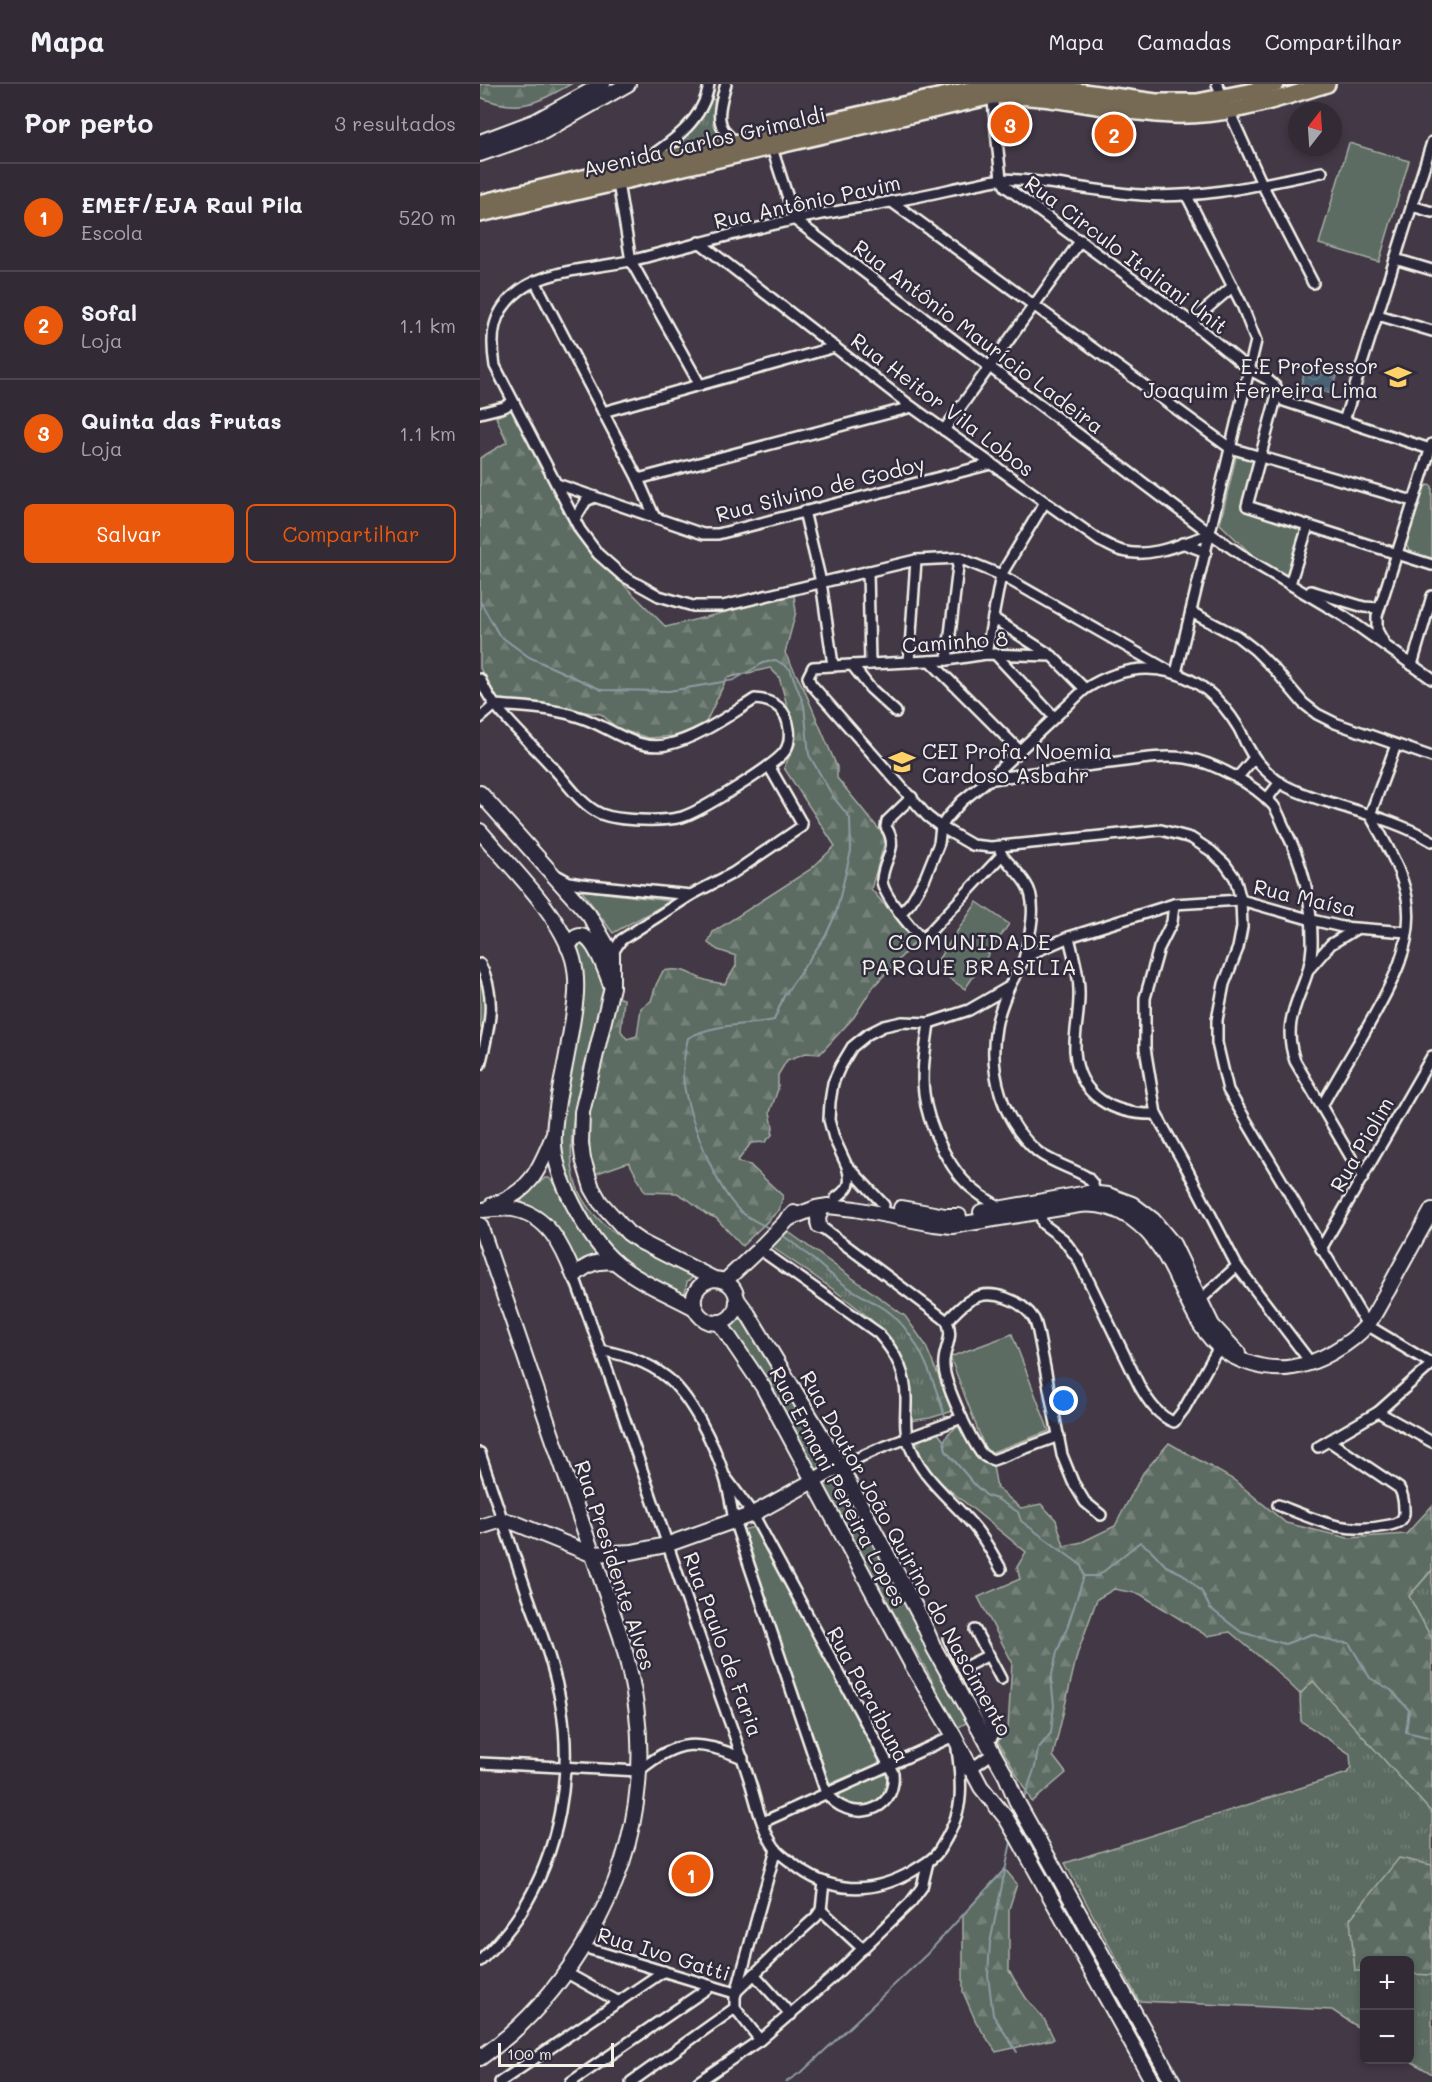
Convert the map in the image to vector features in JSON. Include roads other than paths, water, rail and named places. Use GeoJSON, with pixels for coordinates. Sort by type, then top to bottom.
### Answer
{"type":"FeatureCollection","features":[{"type":"Feature","properties":{"kind":"main road","name":"Avenida Carlos Grimaldi"},"geometry":{"type":"LineString","coordinates":[[480,214],[618,183],[930,99],[1026,84],[1156,102],[1197,102],[1223,98],[1276,84]]}},
{"type":"Feature","properties":{"kind":"main road","name":"Avenida Carlos Grimaldi"},"geometry":{"type":"LineString","coordinates":[[1223,98],[1252,107],[1327,84]]}},
{"type":"Feature","properties":{"kind":"main road","name":"Avenida Carlos Grimaldi"},"geometry":{"type":"LineString","coordinates":[[480,203],[738,143],[770,142],[992,89],[1170,115],[1202,114],[1223,98]]}},
{"type":"Feature","properties":{"kind":"street"},"geometry":{"type":"LineString","coordinates":[[480,142],[536,121],[603,84]]}},
{"type":"Feature","properties":{"kind":"street"},"geometry":{"type":"LineString","coordinates":[[480,154],[543,132],[628,84]]}},
{"type":"Feature","properties":{"kind":"street"},"geometry":{"type":"LineString","coordinates":[[726,84],[722,97],[720,124],[729,138],[738,143]]}},
{"type":"Feature","properties":{"kind":"street"},"geometry":{"type":"LineString","coordinates":[[930,99],[967,84]]}},
{"type":"Feature","properties":{"kind":"street"},"geometry":{"type":"LineString","coordinates":[[637,165],[685,130],[704,102],[709,88],[722,97]]}},
{"type":"Feature","properties":{"kind":"street","name":"Rua Circulo Italiani Unit"},"geometry":{"type":"LineString","coordinates":[[992,89],[1001,179],[1006,187],[1191,322],[1250,370],[1267,379],[1287,403],[1431,446]]}},
{"type":"Feature","properties":{"kind":"street"},"geometry":{"type":"LineString","coordinates":[[1223,98],[1262,184],[1313,284]]}},
{"type":"Feature","properties":{"kind":"street"},"geometry":{"type":"LineString","coordinates":[[1344,421],[1432,141]]}},
{"type":"Feature","properties":{"kind":"street"},"geometry":{"type":"LineString","coordinates":[[770,142],[795,219]]}},
{"type":"Feature","properties":{"kind":"street","name":"Rua Antônio Pavim"},"geometry":{"type":"LineString","coordinates":[[959,558],[916,560],[723,606],[693,606],[658,596],[623,576],[598,554],[580,530],[495,366],[491,342],[495,323],[506,304],[520,290],[535,281],[568,272],[632,261],[795,219],[892,202],[1001,179],[1032,180],[1141,195],[1187,196],[1322,172]]}},
{"type":"Feature","properties":{"kind":"street"},"geometry":{"type":"LineString","coordinates":[[618,183],[632,261],[700,385]]}},
{"type":"Feature","properties":{"kind":"street"},"geometry":{"type":"LineString","coordinates":[[1174,672],[1211,534],[1256,341],[1242,305],[1187,196]]}},
{"type":"Feature","properties":{"kind":"street"},"geometry":{"type":"LineString","coordinates":[[892,202],[1230,448],[1413,501]]}},
{"type":"Feature","properties":{"kind":"street"},"geometry":{"type":"LineString","coordinates":[[1412,206],[1432,212]]}},
{"type":"Feature","properties":{"kind":"street","name":"Rua Antônio Maurício Ladeira"},"geometry":{"type":"LineString","coordinates":[[795,219],[1211,534],[1345,617],[1432,679]]}},
{"type":"Feature","properties":{"kind":"street"},"geometry":{"type":"LineString","coordinates":[[944,430],[1081,240]]}},
{"type":"Feature","properties":{"kind":"street","name":"Rua Heitor Vila Lobos"},"geometry":{"type":"LineString","coordinates":[[699,242],[912,407],[1100,541],[1121,551],[1143,553],[1211,534]]}},
{"type":"Feature","properties":{"kind":"street"},"geometry":{"type":"LineString","coordinates":[[1395,259],[1432,270]]}},
{"type":"Feature","properties":{"kind":"street"},"geometry":{"type":"LineString","coordinates":[[535,281],[638,479],[655,518]]}},
{"type":"Feature","properties":{"kind":"street"},"geometry":{"type":"LineString","coordinates":[[1191,322],[1232,287]]}},
{"type":"Feature","properties":{"kind":"street"},"geometry":{"type":"LineString","coordinates":[[1378,315],[1432,331]]}},
{"type":"Feature","properties":{"kind":"street"},"geometry":{"type":"LineString","coordinates":[[603,412],[835,346]]}},
{"type":"Feature","properties":{"kind":"street"},"geometry":{"type":"LineString","coordinates":[[1278,391],[1247,506],[1432,565]]}},
{"type":"Feature","properties":{"kind":"street"},"geometry":{"type":"LineString","coordinates":[[480,412],[504,407],[513,402]]}},
{"type":"Feature","properties":{"kind":"street"},"geometry":{"type":"LineString","coordinates":[[638,479],[912,407]]}},
{"type":"Feature","properties":{"kind":"street"},"geometry":{"type":"LineString","coordinates":[[1387,647],[1377,630],[1379,608],[1431,446]]}},
{"type":"Feature","properties":{"kind":"street","name":"Rua Silvino de Godoy"},"geometry":{"type":"LineString","coordinates":[[557,484],[703,534],[718,534],[992,464]]}},
{"type":"Feature","properties":{"kind":"street"},"geometry":{"type":"LineString","coordinates":[[1422,475],[1432,478]]}},
{"type":"Feature","properties":{"kind":"street"},"geometry":{"type":"LineString","coordinates":[[574,519],[586,501],[595,497]]}},
{"type":"Feature","properties":{"kind":"street"},"geometry":{"type":"LineString","coordinates":[[1045,502],[1001,575],[993,618],[991,654],[1054,717]]}},
{"type":"Feature","properties":{"kind":"street"},"geometry":{"type":"LineString","coordinates":[[804,512],[821,582],[833,665]]}},
{"type":"Feature","properties":{"kind":"street"},"geometry":{"type":"LineString","coordinates":[[1308,526],[1294,586],[1364,607],[1379,608]]}},
{"type":"Feature","properties":{"kind":"street"},"geometry":{"type":"LineString","coordinates":[[1182,543],[1206,552]]}},
{"type":"Feature","properties":{"kind":"street"},"geometry":{"type":"LineString","coordinates":[[946,660],[959,558],[1001,575],[1205,688],[1222,705],[1239,728],[1254,758],[1280,782],[1304,794],[1412,830],[1432,841]]}},
{"type":"Feature","properties":{"kind":"street"},"geometry":{"type":"LineString","coordinates":[[909,662],[916,560]]}},
{"type":"Feature","properties":{"kind":"street"},"geometry":{"type":"LineString","coordinates":[[868,571],[870,664]]}},
{"type":"Feature","properties":{"kind":"street"},"geometry":{"type":"LineString","coordinates":[[1412,664],[1432,596]]}},
{"type":"Feature","properties":{"kind":"street"},"geometry":{"type":"LineString","coordinates":[[1191,612],[1237,636],[1255,650],[1275,669],[1303,703],[1317,714],[1335,723],[1432,757]]}},
{"type":"Feature","properties":{"kind":"street"},"geometry":{"type":"LineString","coordinates":[[993,618],[1052,656],[1085,689]]}},
{"type":"Feature","properties":{"kind":"street","name":"Caminho 8"},"geometry":{"type":"LineString","coordinates":[[912,798],[811,684],[808,677],[813,667],[946,660],[991,654],[1052,656]]}},
{"type":"Feature","properties":{"kind":"street"},"geometry":{"type":"LineString","coordinates":[[930,661],[1019,750]]}},
{"type":"Feature","properties":{"kind":"street"},"geometry":{"type":"LineString","coordinates":[[852,665],[870,688],[896,712]]}},
{"type":"Feature","properties":{"kind":"street"},"geometry":{"type":"LineString","coordinates":[[901,913],[926,878],[939,843],[941,827],[962,801],[988,780],[1085,689],[1100,680],[1123,672],[1146,668],[1174,672]]}},
{"type":"Feature","properties":{"kind":"street"},"geometry":{"type":"LineString","coordinates":[[480,679],[483,693],[495,705],[579,796],[600,814],[660,819],[690,814],[769,766],[786,749],[789,741],[788,722],[777,706],[771,702],[756,699],[683,740],[666,745],[649,746],[632,742],[580,717],[564,712],[495,705],[480,718]]}},
{"type":"Feature","properties":{"kind":"street"},"geometry":{"type":"LineString","coordinates":[[1322,1106],[1388,991],[1404,947],[1408,900],[1393,856],[1370,815],[1396,745]]}},
{"type":"Feature","properties":{"kind":"street"},"geometry":{"type":"LineString","coordinates":[[988,780],[1165,756],[1188,758],[1225,771],[1237,778],[1274,806],[1292,842],[1305,878],[1312,920],[1310,968]]}},
{"type":"Feature","properties":{"kind":"street"},"geometry":{"type":"LineString","coordinates":[[1237,778],[1254,758]]}},
{"type":"Feature","properties":{"kind":"street"},"geometry":{"type":"LineString","coordinates":[[612,954],[621,940],[691,895],[733,873],[801,827],[802,824],[769,766]]}},
{"type":"Feature","properties":{"kind":"street"},"geometry":{"type":"LineString","coordinates":[[1266,799],[1280,782]]}},
{"type":"Feature","properties":{"kind":"street"},"geometry":{"type":"LineString","coordinates":[[480,794],[589,915],[612,954],[612,987],[582,1112],[581,1143],[587,1174],[600,1202],[628,1233],[641,1242],[719,1280],[735,1290],[737,1298]]}},
{"type":"Feature","properties":{"kind":"street"},"geometry":{"type":"LineString","coordinates":[[1000,851],[925,938],[921,938],[890,901],[883,888],[882,879],[892,842],[886,824],[912,798],[927,816],[941,827],[972,845],[1000,851],[1161,830],[1191,838],[1211,851],[1225,864],[1235,878],[1241,900],[1242,927],[1238,948],[1224,984],[1216,1020],[1220,1060],[1228,1090],[1367,1325],[1432,1364],[1378,1412],[1318,1447]]}},
{"type":"Feature","properties":{"kind":"street"},"geometry":{"type":"LineString","coordinates":[[480,831],[544,907],[568,947],[576,977],[575,1000],[553,1136],[543,1162],[532,1179],[513,1196],[480,1210]]}},
{"type":"Feature","properties":{"kind":"street"},"geometry":{"type":"LineString","coordinates":[[1000,851],[1030,891],[1031,931],[1024,959],[1009,987],[996,1026],[994,1064],[1008,1117],[1019,1133],[1040,1153],[1087,1177],[1093,1184],[1095,1199]]}},
{"type":"Feature","properties":{"kind":"street"},"geometry":{"type":"LineString","coordinates":[[553,873],[569,882],[581,884],[691,895]]}},
{"type":"Feature","properties":{"kind":"street","name":"Rua Maísa"},"geometry":{"type":"LineString","coordinates":[[1024,959],[1069,937],[1174,904],[1241,900],[1342,927],[1407,932]]}},
{"type":"Feature","properties":{"kind":"street"},"geometry":{"type":"LineString","coordinates":[[1174,904],[1172,922],[1158,948],[1145,998],[1145,1048],[1156,1114],[1237,1266],[1311,1363]]}},
{"type":"Feature","properties":{"kind":"street"},"geometry":{"type":"LineString","coordinates":[[1358,928],[1331,945],[1310,968],[1292,1010],[1290,1030],[1291,1049],[1295,1060],[1363,1178]]}},
{"type":"Feature","properties":{"kind":"street"},"geometry":{"type":"LineString","coordinates":[[568,947],[572,940],[578,937],[584,936],[591,941],[612,987]]}},
{"type":"Feature","properties":{"kind":"street"},"geometry":{"type":"LineString","coordinates":[[1069,937],[1080,991],[1075,1052],[1082,1079],[1090,1092],[1103,1103],[1140,1114],[1156,1114]]}},
{"type":"Feature","properties":{"kind":"street"},"geometry":{"type":"LineString","coordinates":[[480,963],[486,974],[491,1008],[480,1065]]}},
{"type":"Feature","properties":{"kind":"street"},"geometry":{"type":"LineString","coordinates":[[836,1198],[851,1184],[829,1120],[830,1102],[833,1083],[852,1047],[868,1034],[884,1026],[902,1022],[929,1023],[969,1010],[1009,987]]}},
{"type":"Feature","properties":{"kind":"street"},"geometry":{"type":"LineString","coordinates":[[929,1023],[924,1070],[924,1092],[928,1112],[947,1157],[961,1178],[1002,1213]]}},
{"type":"Feature","properties":{"kind":"street"},"geometry":{"type":"LineString","coordinates":[[480,1026],[486,1042]]}},
{"type":"Feature","properties":{"kind":"street","name":"Rua Piolim"},"geometry":{"type":"LineString","coordinates":[[1321,1250],[1432,1056]]}},
{"type":"Feature","properties":{"kind":"street"},"geometry":{"type":"LineString","coordinates":[[553,1136],[557,1160],[567,1192],[582,1221],[615,1262],[630,1274],[695,1308]]}},
{"type":"Feature","properties":{"kind":"street"},"geometry":{"type":"LineString","coordinates":[[846,1164],[883,1210]]}},
{"type":"Feature","properties":{"kind":"street"},"geometry":{"type":"LineString","coordinates":[[973,1190],[984,1216]]}},
{"type":"Feature","properties":{"kind":"street"},"geometry":{"type":"LineString","coordinates":[[513,1196],[519,1210]]}},
{"type":"Feature","properties":{"kind":"street"},"geometry":{"type":"LineString","coordinates":[[759,1249],[739,1282],[732,1314],[719,1322],[707,1321],[695,1308],[697,1289],[707,1280],[719,1280],[759,1249],[786,1221],[815,1200],[836,1198],[934,1224],[952,1226],[984,1216],[1095,1199],[1146,1229],[1164,1252],[1195,1304],[1237,1352],[1256,1365]]}},
{"type":"Feature","properties":{"kind":"street"},"geometry":{"type":"LineString","coordinates":[[1038,1206],[1043,1224],[1063,1239],[1078,1259],[1140,1387],[1150,1404],[1167,1420],[1174,1422],[1184,1409],[1219,1347]]}},
{"type":"Feature","properties":{"kind":"street"},"geometry":{"type":"LineString","coordinates":[[819,1226],[818,1218],[822,1207]]}},
{"type":"Feature","properties":{"kind":"street"},"geometry":{"type":"LineString","coordinates":[[803,1210],[844,1207],[883,1210]]}},
{"type":"Feature","properties":{"kind":"street","name":"Rua Paulo de Faria"},"geometry":{"type":"LineString","coordinates":[[480,1210],[519,1210],[538,1219],[553,1232],[574,1276],[763,1822],[776,1850],[800,1870],[824,1882],[855,1889],[879,1886],[900,1878],[928,1862],[940,1848],[961,1805],[962,1787],[955,1738]]}},
{"type":"Feature","properties":{"kind":"street"},"geometry":{"type":"LineString","coordinates":[[803,1210],[819,1226],[947,1321],[951,1331],[944,1365],[962,1418],[983,1455],[993,1460],[1059,1436]]}},
{"type":"Feature","properties":{"kind":"street"},"geometry":{"type":"LineString","coordinates":[[1195,1304],[1203,1329],[1219,1347],[1236,1359],[1272,1368],[1291,1368],[1311,1363],[1333,1352],[1367,1325],[1432,1210]]}},
{"type":"Feature","properties":{"kind":"street","name":"Rua Presidente Alves"},"geometry":{"type":"LineString","coordinates":[[480,1225],[621,1636],[633,1678],[638,1719],[639,1771],[633,1819],[623,1858],[611,1893],[583,1947],[552,1991],[528,2016],[481,2055]]}},
{"type":"Feature","properties":{"kind":"street"},"geometry":{"type":"LineString","coordinates":[[759,1249],[878,1333],[890,1346],[904,1377],[908,1439],[915,1459],[925,1475],[985,1540],[1001,1569]]}},
{"type":"Feature","properties":{"kind":"street"},"geometry":{"type":"LineString","coordinates":[[574,1276],[589,1264],[602,1261],[615,1262]]}},
{"type":"Feature","properties":{"kind":"street"},"geometry":{"type":"LineString","coordinates":[[1195,1304],[1237,1266]]}},
{"type":"Feature","properties":{"kind":"street"},"geometry":{"type":"LineString","coordinates":[[947,1321],[972,1299],[984,1295],[995,1295],[1023,1307],[1034,1319],[1062,1455],[1073,1482],[1085,1502],[1101,1515]]}},
{"type":"Feature","properties":{"kind":"street","name":"Rua Doutor João Quirino do Nascimento"},"geometry":{"type":"LineString","coordinates":[[737,1298],[840,1466],[921,1618],[939,1658],[1173,2082]]}},
{"type":"Feature","properties":{"kind":"street","name":"Rua Ermani Pereira Lopes"},"geometry":{"type":"LineString","coordinates":[[719,1322],[763,1387],[912,1665],[981,1786],[1006,1818],[1019,1840],[1153,2082]]}},
{"type":"Feature","properties":{"kind":"street","name":"Rua Paraibuna"},"geometry":{"type":"LineString","coordinates":[[601,1350],[644,1362],[666,1376],[677,1386],[702,1426],[724,1475],[734,1520],[826,1793],[839,1806],[856,1812],[867,1812],[885,1801],[894,1782],[893,1773],[753,1514],[724,1475]]}},
{"type":"Feature","properties":{"kind":"street"},"geometry":{"type":"LineString","coordinates":[[1378,1412],[1432,1442]]}},
{"type":"Feature","properties":{"kind":"street"},"geometry":{"type":"LineString","coordinates":[[480,1527],[502,1520],[515,1523],[591,1554],[610,1554],[666,1545],[753,1514],[840,1466],[878,1449],[962,1418]]}},
{"type":"Feature","properties":{"kind":"street"},"geometry":{"type":"LineString","coordinates":[[1278,1505],[1323,1523],[1350,1529],[1385,1526],[1402,1519],[1404,1512],[1399,1488],[1329,1441]]}},
{"type":"Feature","properties":{"kind":"street"},"geometry":{"type":"LineString","coordinates":[[480,1453],[555,1677],[564,1728],[566,1766],[554,1835],[539,1878],[520,1914],[480,1961]]}},
{"type":"Feature","properties":{"kind":"street"},"geometry":{"type":"LineString","coordinates":[[975,1630],[1001,1679]]}},
{"type":"Feature","properties":{"kind":"street"},"geometry":{"type":"LineString","coordinates":[[948,1638],[993,1731],[993,1736],[966,1774],[962,1787]]}},
{"type":"Feature","properties":{"kind":"street"},"geometry":{"type":"LineString","coordinates":[[963,1668],[989,1655]]}},
{"type":"Feature","properties":{"kind":"street"},"geometry":{"type":"LineString","coordinates":[[763,1822],[955,1738],[969,1728],[975,1728],[987,1742]]}},
{"type":"Feature","properties":{"kind":"street"},"geometry":{"type":"LineString","coordinates":[[480,1763],[639,1771],[654,1758],[695,1743],[714,1747],[742,1758]]}},
{"type":"Feature","properties":{"kind":"street"},"geometry":{"type":"LineString","coordinates":[[760,2040],[735,2008],[735,1993],[776,1850]]}},
{"type":"Feature","properties":{"kind":"street"},"geometry":{"type":"LineString","coordinates":[[698,2082],[760,2040],[863,1949],[911,1902],[922,1887],[928,1862]]}},
{"type":"Feature","properties":{"kind":"street"},"geometry":{"type":"LineString","coordinates":[[735,1993],[806,1928],[821,1910],[824,1882]]}},
{"type":"Feature","properties":{"kind":"street"},"geometry":{"type":"LineString","coordinates":[[1056,1906],[1072,1898]]}},
{"type":"Feature","properties":{"kind":"street"},"geometry":{"type":"LineString","coordinates":[[821,1910],[863,1949]]}},
{"type":"Feature","properties":{"kind":"street","name":"Rua Ivo Gatti"},"geometry":{"type":"LineString","coordinates":[[583,1947],[735,1993]]}},
{"type":"Feature","properties":{"kind":"street"},"geometry":{"type":"LineString","coordinates":[[500,2082],[664,1971]]}},
{"type":"Feature","properties":{"kind":"street"},"geometry":{"type":"LineString","coordinates":[[566,1972],[619,2002]]}},
{"type":"Feature","properties":{"kind":"street"},"geometry":{"type":"LineString","coordinates":[[754,1974],[791,2015]]}},
{"type":"Feature","properties":{"kind":"street"},"geometry":{"type":"LineString","coordinates":[[571,2082],[711,1986]]}},
{"type":"Feature","properties":{"kind":"street"},"geometry":{"type":"LineString","coordinates":[[631,2082],[735,2008]]}},
{"type":"Feature","properties":{"kind":"water"},"geometry":{"type":"Polygon","coordinates":[[[1306,367],[1337,376],[1332,394],[1301,384],[1306,367]]]}},
{"type":"Feature","properties":{"kind":"waterway"},"geometry":{"type":"LineString","coordinates":[[480,601],[499,635],[529,657],[602,690],[669,691],[734,680],[763,663],[776,660],[790,669],[804,705],[809,755],[834,798],[850,818],[851,851],[836,913],[826,935],[784,996],[774,1020],[719,1027],[688,1038],[683,1070],[685,1090],[695,1127],[721,1185],[740,1211],[772,1230]]}},
{"type":"Feature","properties":{"kind":"waterway"},"geometry":{"type":"LineString","coordinates":[[780,1234],[842,1283],[897,1319],[916,1344],[923,1358],[945,1417]]}},
{"type":"Feature","properties":{"kind":"waterway"},"geometry":{"type":"LineString","coordinates":[[949,1433],[944,1441],[946,1451],[975,1485],[987,1496],[997,1499],[1018,1512],[1021,1521],[1081,1565],[1084,1576],[1098,1576],[1140,1542],[1166,1566],[1183,1574],[1202,1592],[1210,1608],[1241,1632],[1285,1644],[1312,1634],[1334,1642],[1349,1643],[1370,1678],[1391,1690],[1409,1710],[1406,1732],[1432,1738]]}},
{"type":"Feature","properties":{"kind":"waterway"},"geometry":{"type":"LineString","coordinates":[[1024,1798],[1035,1767],[1038,1749],[1051,1733],[1054,1705],[1051,1679],[1057,1652],[1084,1576]]}},
{"type":"Feature","properties":{"kind":"waterway"},"geometry":{"type":"LineString","coordinates":[[1011,1842],[990,1943],[988,1975],[993,2015],[1017,2052]]}},
{"type":"Feature","properties":{"kind":"waterway"},"geometry":{"type":"LineString","coordinates":[[786,2082],[804,2070],[927,1954],[1005,1869]]}},
{"type":"Feature","properties":{"kind":"place","name":"Quinta das Frutas"},"geometry":{"type":"Point","coordinates":[1010,124]}},
{"type":"Feature","properties":{"kind":"place","name":"Sofal"},"geometry":{"type":"Point","coordinates":[1114,134]}},
{"type":"Feature","properties":{"kind":"place","name":"E.E Professor Joaquim Ferreira Lima"},"geometry":{"type":"Point","coordinates":[1398,377]}},
{"type":"Feature","properties":{"kind":"place","name":"CEI Profa. Noemia Cardoso Asbahr"},"geometry":{"type":"Point","coordinates":[902,762]}},
{"type":"Feature","properties":{"kind":"place","name":"EMEF/EJA Raul Pila"},"geometry":{"type":"Point","coordinates":[691,1874]}},
{"type":"Feature","properties":{"kind":"district","name":"COMUNIDADE PARQUE BRASILIA"},"geometry":{"type":"Point","coordinates":[970,954]}}]}
